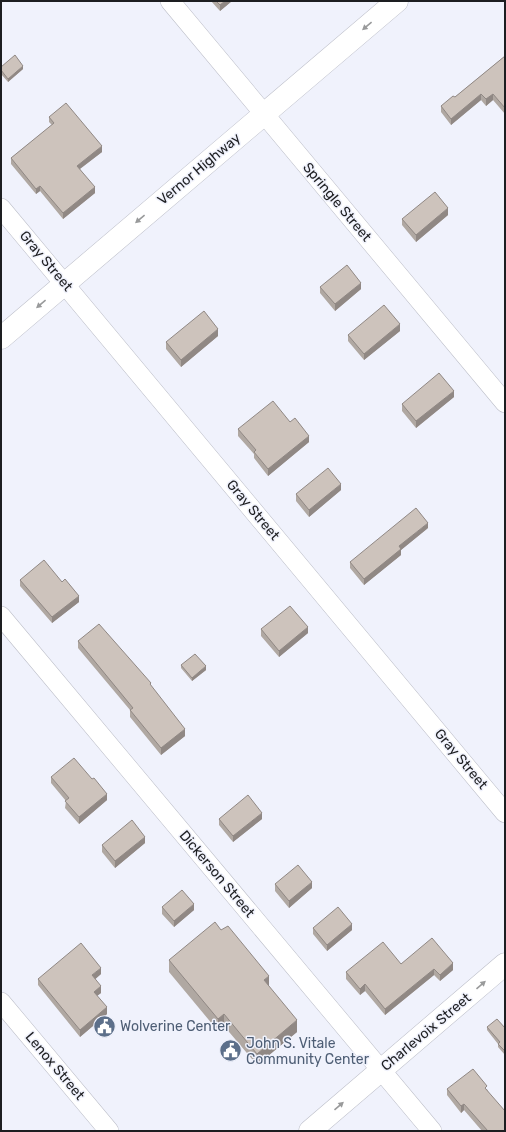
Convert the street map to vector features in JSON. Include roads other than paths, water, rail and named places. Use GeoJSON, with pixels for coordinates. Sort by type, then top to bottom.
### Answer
{"type":"FeatureCollection","features":[{"type":"Feature","properties":{"kind":"street","name":"Springle Street"},"geometry":{"type":"LineString","coordinates":[[170,1],[505,403]]}},
{"type":"Feature","properties":{"kind":"street","name":"Vernor Highway"},"geometry":{"type":"LineString","coordinates":[[1,338],[396,1]]}},
{"type":"Feature","properties":{"kind":"street","name":"Gray Street"},"geometry":{"type":"LineString","coordinates":[[1,208],[505,813]]}},
{"type":"Feature","properties":{"kind":"street","name":"Dickerson Street"},"geometry":{"type":"LineString","coordinates":[[1,616],[432,1131]]}},
{"type":"Feature","properties":{"kind":"street","name":"Charlevoix Street"},"geometry":{"type":"LineString","coordinates":[[310,1131],[505,964]]}},
{"type":"Feature","properties":{"kind":"street","name":"Lenox Street"},"geometry":{"type":"LineString","coordinates":[[1,1002],[109,1131]]}},
{"type":"Feature","properties":{"kind":"place","name":"Wolverine Center"},"geometry":{"type":"Point","coordinates":[105,1026]}},
{"type":"Feature","properties":{"kind":"place","name":"John S. Vitale Community Center"},"geometry":{"type":"Point","coordinates":[231,1051]}}]}
